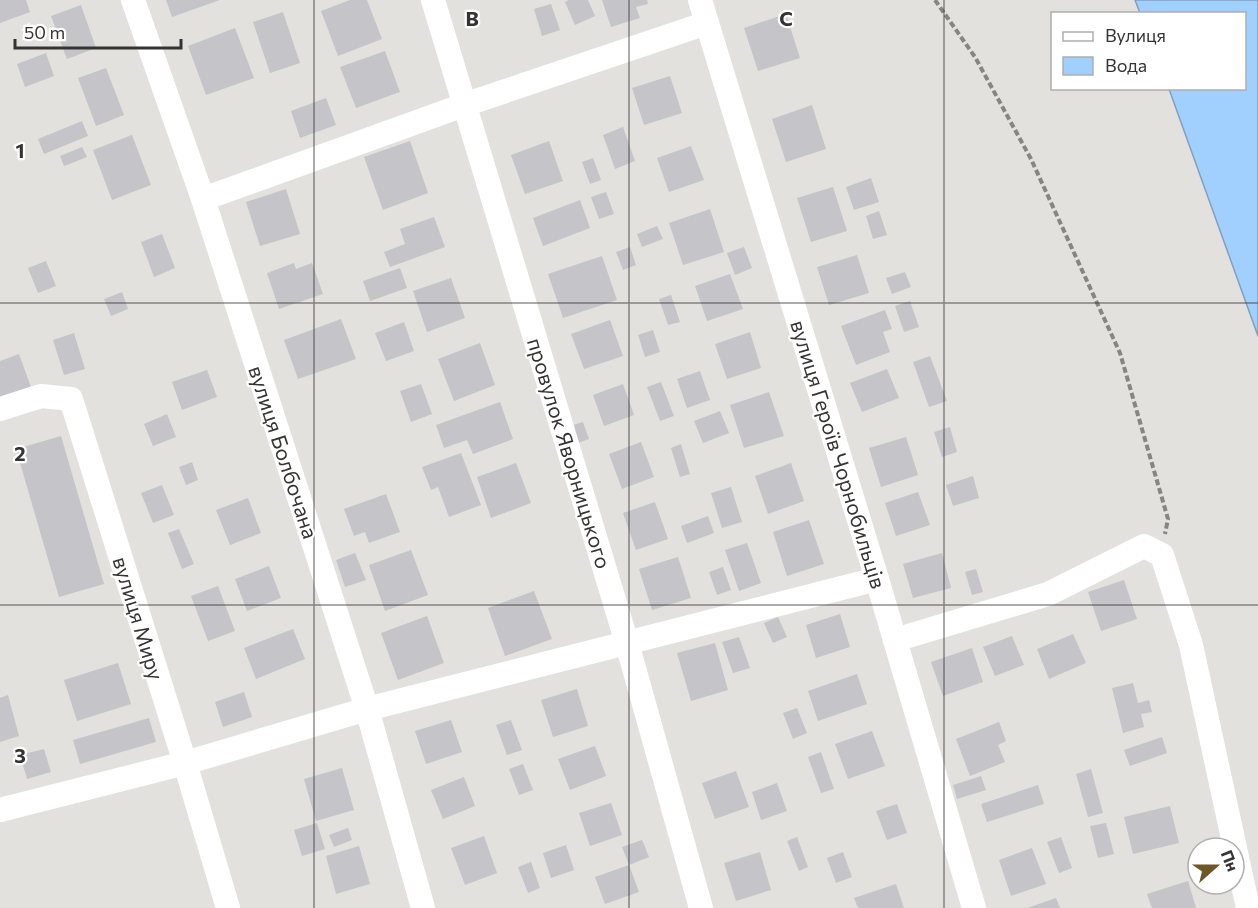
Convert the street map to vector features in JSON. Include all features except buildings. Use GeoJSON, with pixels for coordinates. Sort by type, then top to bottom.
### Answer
{"type":"FeatureCollection","features":[{"type":"Feature","properties":{"kind":"street","name":"вулиця Болбочана"},"geometry":{"type":"LineString","coordinates":[[133,0],[203,200],[367,708],[423,908]]}},
{"type":"Feature","properties":{"kind":"street","name":"провулок Яворницького"},"geometry":{"type":"LineString","coordinates":[[433,0],[627,643],[701,908]]}},
{"type":"Feature","properties":{"kind":"street","name":"вулиця Героїв Чорнобильців"},"geometry":{"type":"LineString","coordinates":[[700,0],[877,579],[974,908]]}},
{"type":"Feature","properties":{"kind":"street"},"geometry":{"type":"LineString","coordinates":[[203,200],[464,105],[707,23]]}},
{"type":"Feature","properties":{"kind":"street","name":"вулиця Миру"},"geometry":{"type":"LineString","coordinates":[[0,409],[41,396],[71,399],[228,908]]}},
{"type":"Feature","properties":{"kind":"street"},"geometry":{"type":"LineString","coordinates":[[895,640],[1048,594],[1144,546],[1162,555],[1191,645],[1248,908]]}},
{"type":"Feature","properties":{"kind":"street"},"geometry":{"type":"LineString","coordinates":[[0,810],[185,763],[367,708],[877,579]]}},
{"type":"Feature","properties":{"kind":"path"},"geometry":{"type":"LineString","coordinates":[[935,0],[975,57],[1031,159],[1120,353],[1168,519],[1162,555]]}},
{"type":"Feature","properties":{"kind":"water"},"geometry":{"type":"Polygon","coordinates":[[[1135,0],[1258,0],[1258,336],[1169,90],[1246,90],[1246,12],[1140,12],[1135,0]]]}}]}
